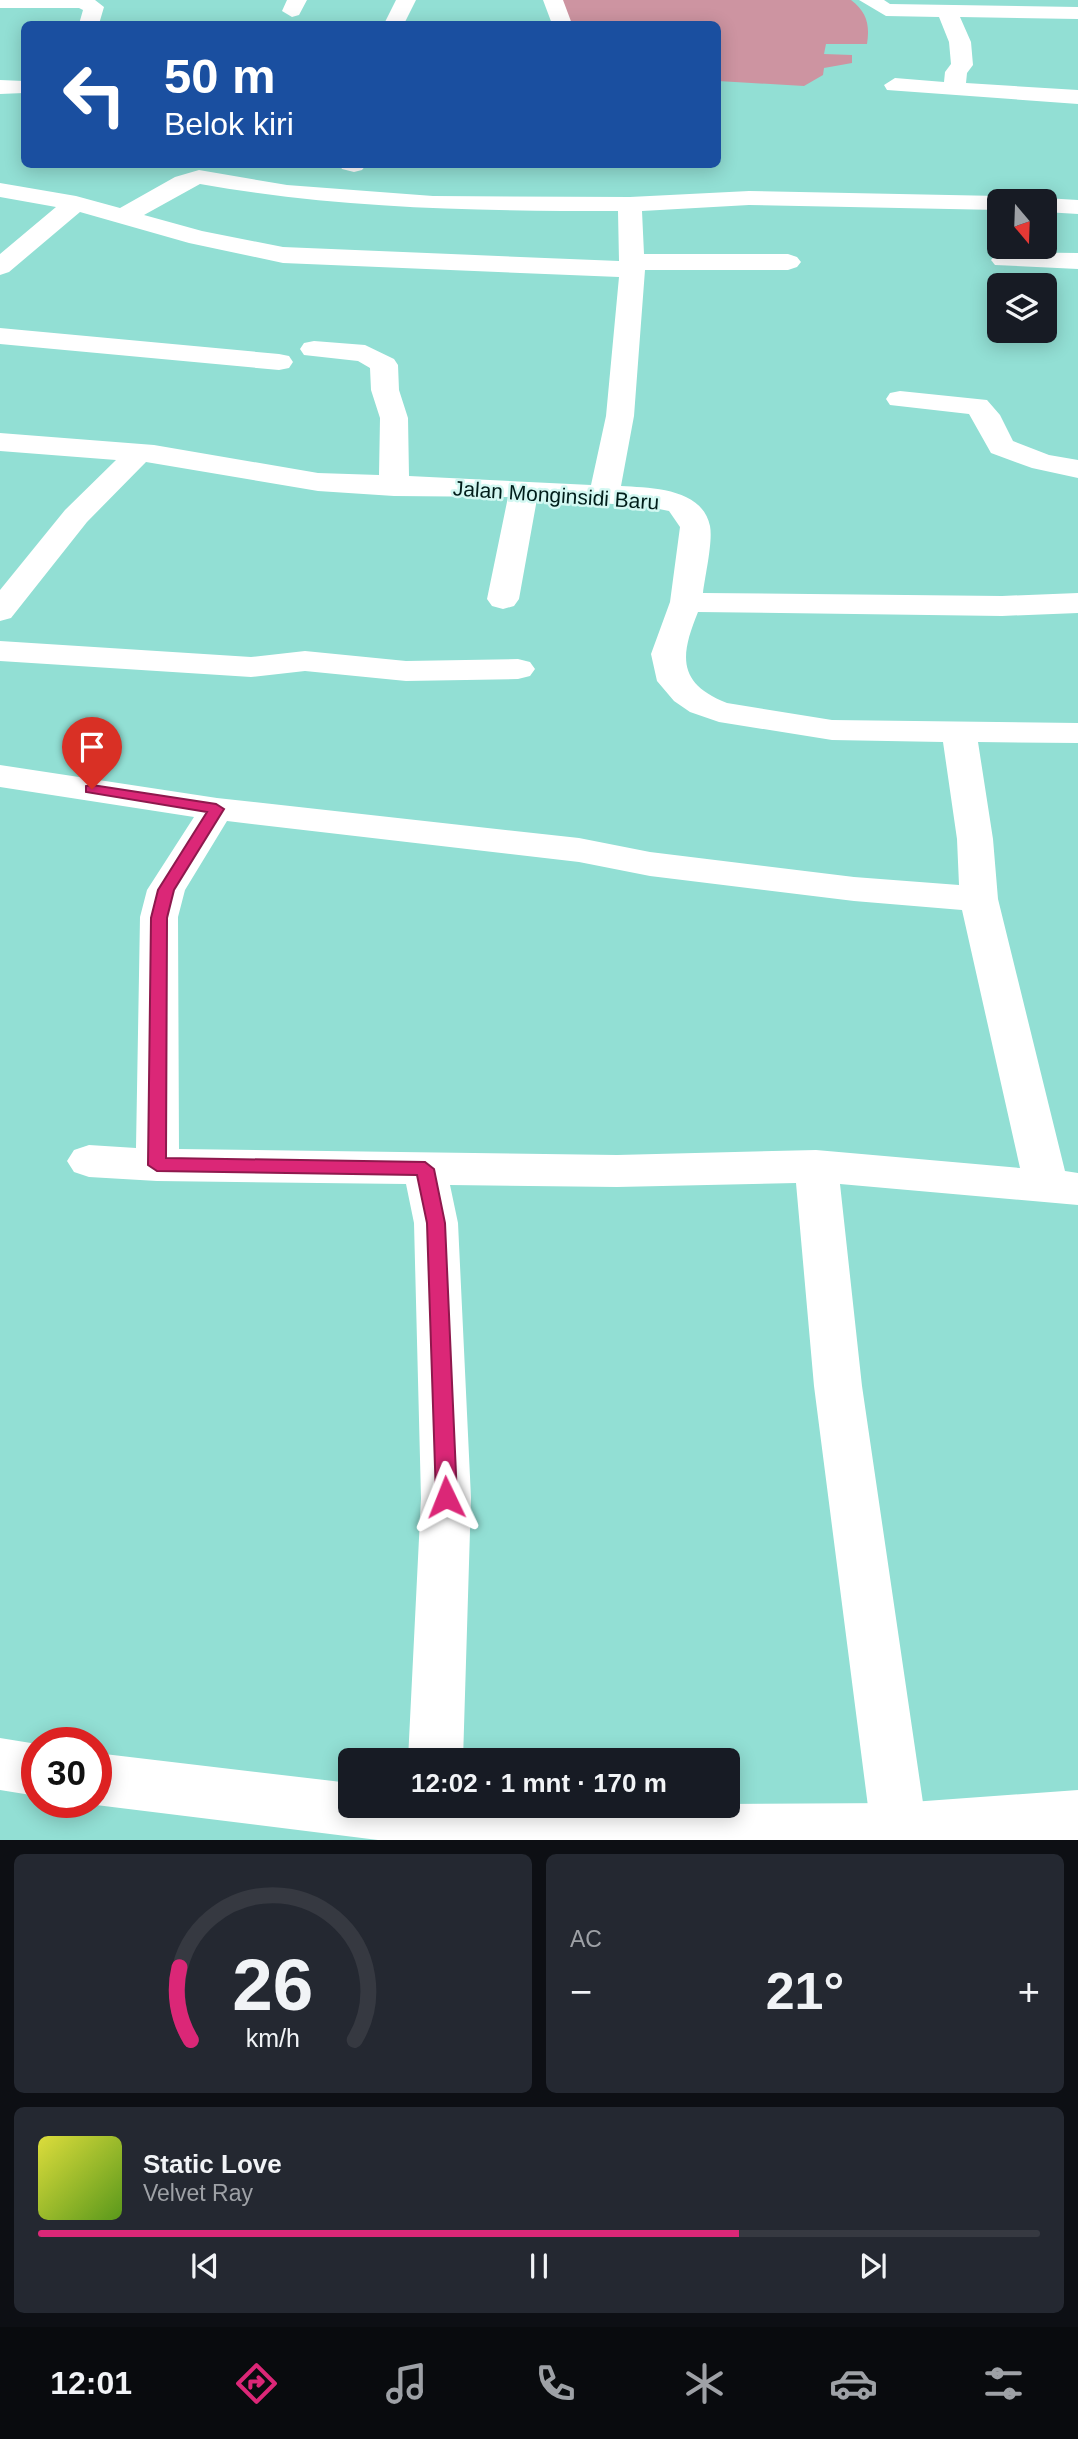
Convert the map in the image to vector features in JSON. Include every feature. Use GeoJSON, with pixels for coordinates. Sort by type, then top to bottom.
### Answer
{"type":"FeatureCollection","features":[{"type":"Feature","properties":{"kind":"street"},"geometry":{"type":"LineString","coordinates":[[396,21],[406,0]]}},
{"type":"Feature","properties":{"kind":"street"},"geometry":{"type":"LineString","coordinates":[[553,0],[561,21]]}},
{"type":"Feature","properties":{"kind":"street"},"geometry":{"type":"LineString","coordinates":[[869,0],[887,10],[947,11],[987,6],[1020,12],[1078,13]]}},
{"type":"Feature","properties":{"kind":"street"},"geometry":{"type":"LineString","coordinates":[[0,2],[89,4],[94,7],[90,21]]}},
{"type":"Feature","properties":{"kind":"street"},"geometry":{"type":"LineString","coordinates":[[947,11],[960,42],[962,65],[956,72],[955,89]]}},
{"type":"Feature","properties":{"kind":"street"},"geometry":{"type":"LineString","coordinates":[[1020,12],[1028,28],[1042,34]]}},
{"type":"Feature","properties":{"kind":"street"},"geometry":{"type":"LineString","coordinates":[[895,85],[1078,97]]}},
{"type":"Feature","properties":{"kind":"street"},"geometry":{"type":"LineString","coordinates":[[0,87],[21,87]]}},
{"type":"Feature","properties":{"kind":"street"},"geometry":{"type":"LineString","coordinates":[[122,217],[183,182],[199,177],[287,192],[452,232],[631,266],[788,262]]}},
{"type":"Feature","properties":{"kind":"street"},"geometry":{"type":"LineString","coordinates":[[0,190],[76,203],[198,238],[283,255],[630,204],[750,198],[987,203]]}},
{"type":"Feature","properties":{"kind":"street"},"geometry":{"type":"LineString","coordinates":[[0,267],[76,203]]}},
{"type":"Feature","properties":{"kind":"street"},"geometry":{"type":"LineString","coordinates":[[604,495],[620,416],[631,266],[630,204]]}},
{"type":"Feature","properties":{"kind":"street"},"geometry":{"type":"LineString","coordinates":[[1057,205],[1078,206]]}},
{"type":"Feature","properties":{"kind":"street"},"geometry":{"type":"LineString","coordinates":[[1004,260],[1078,261]]}},
{"type":"Feature","properties":{"kind":"street"},"geometry":{"type":"LineString","coordinates":[[0,336],[279,362]]}},
{"type":"Feature","properties":{"kind":"street"},"geometry":{"type":"LineString","coordinates":[[314,349],[365,353],[384,365],[385,390],[394,418],[394,487]]}},
{"type":"Feature","properties":{"kind":"street"},"geometry":{"type":"LineString","coordinates":[[900,399],[977,406],[986,415],[1001,447],[1042,462],[1078,468]]}},
{"type":"Feature","properties":{"kind":"street","name":"Jalan Monginsidi Baru"},"geometry":{"type":"LineString","coordinates":[[0,442],[139,453],[318,482],[524,490],[664,500],[687,510],[695,527],[686,602],[668,654],[674,681],[702,705],[719,712],[809,727],[1078,733]]}},
{"type":"Feature","properties":{"kind":"street"},"geometry":{"type":"LineString","coordinates":[[0,611],[76,516],[139,453]]}},
{"type":"Feature","properties":{"kind":"street"},"geometry":{"type":"LineString","coordinates":[[503,599],[524,490]]}},
{"type":"Feature","properties":{"kind":"street"},"geometry":{"type":"LineString","coordinates":[[686,602],[1002,606],[1078,603]]}},
{"type":"Feature","properties":{"kind":"street"},"geometry":{"type":"LineString","coordinates":[[0,651],[251,667],[305,662],[406,671],[518,669]]}},
{"type":"Feature","properties":{"kind":"street"},"geometry":{"type":"LineString","coordinates":[[89,1161],[157,1165],[617,1171],[816,1167],[1062,1187],[979,900],[975,839],[958,732]]}},
{"type":"Feature","properties":{"kind":"street"},"geometry":{"type":"LineString","coordinates":[[0,776],[216,809],[516,842],[650,864],[854,889],[979,900]]}},
{"type":"Feature","properties":{"kind":"street"},"geometry":{"type":"LineString","coordinates":[[157,1165],[159,918],[166,890],[216,809]]}},
{"type":"Feature","properties":{"kind":"street"},"geometry":{"type":"LineString","coordinates":[[816,1167],[838,1386],[899,1830]]}},
{"type":"Feature","properties":{"kind":"street"},"geometry":{"type":"LineString","coordinates":[[425,1169],[436,1223],[446,1497],[436,1748]]}},
{"type":"Feature","properties":{"kind":"street"},"geometry":{"type":"LineString","coordinates":[[0,1764],[21,1767]]}},
{"type":"Feature","properties":{"kind":"street"},"geometry":{"type":"LineString","coordinates":[[112,1781],[433,1822],[666,1830],[899,1830],[1078,1817]]}},
{"type":"Feature","properties":{"kind":"shaded area"},"geometry":{"type":"Polygon","coordinates":[[[556,0],[851,0],[861,9],[868,31],[867,44],[826,44],[824,54],[852,55],[852,63],[824,68],[823,75],[804,86],[721,81],[721,21],[563,21],[556,0]]]}},
{"type":"Feature","properties":{"kind":"route"},"geometry":{"type":"LineString","coordinates":[[92,789],[216,809],[166,890],[159,918],[157,1165],[425,1169],[436,1223],[446,1497]]}}]}
